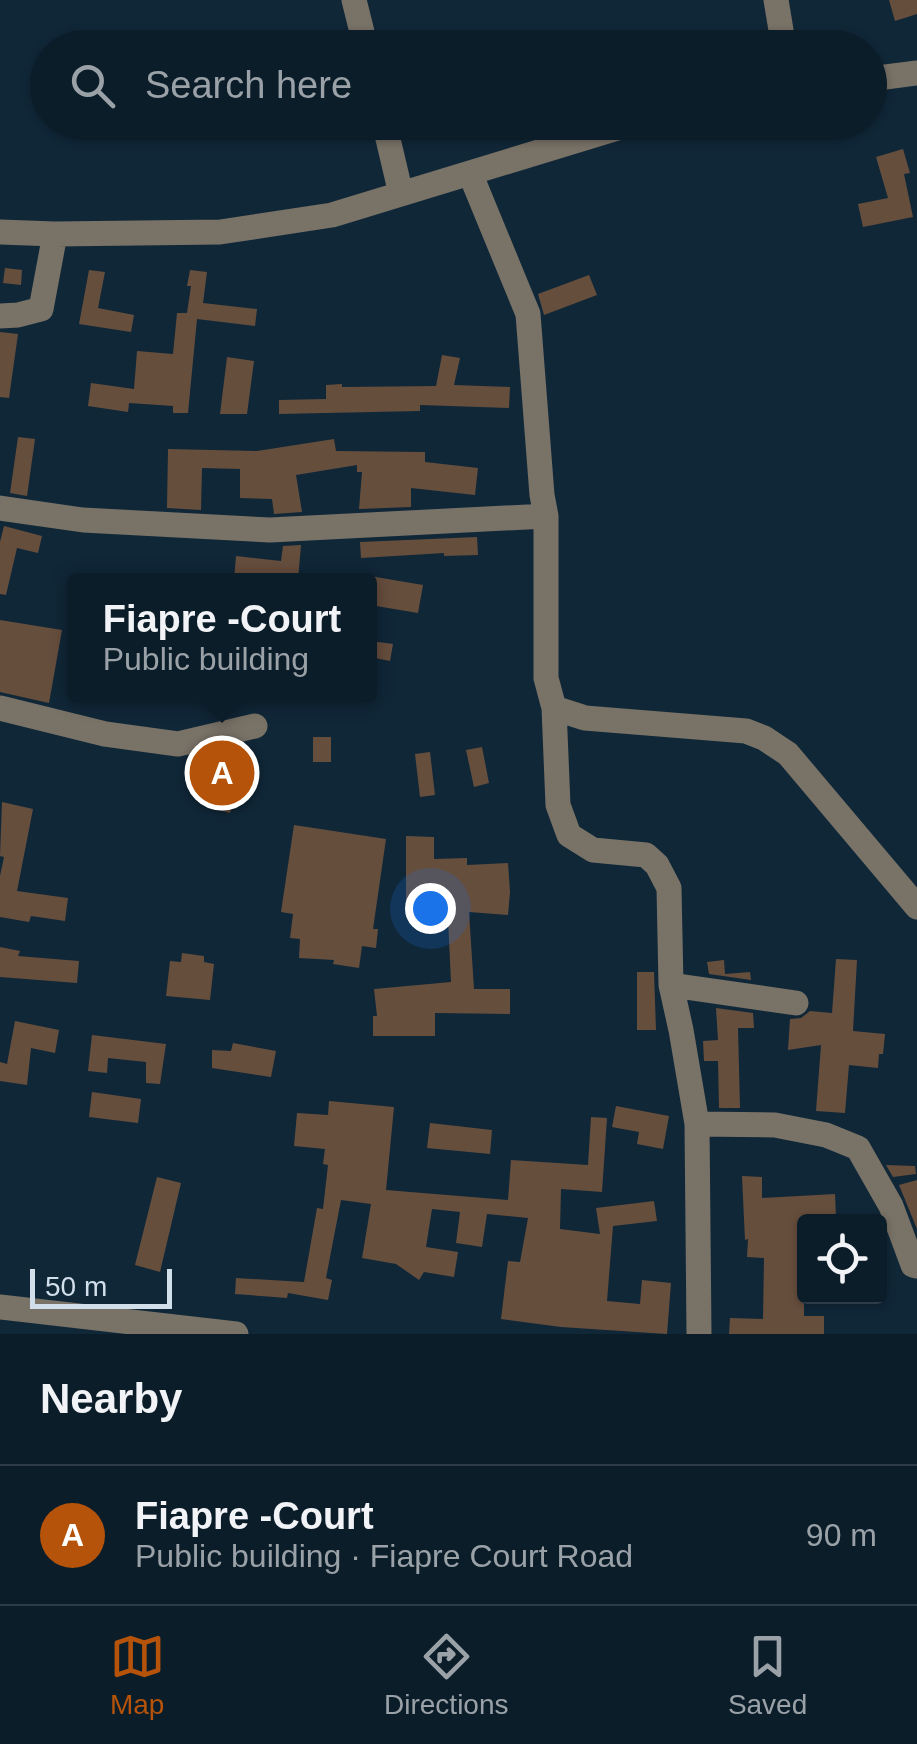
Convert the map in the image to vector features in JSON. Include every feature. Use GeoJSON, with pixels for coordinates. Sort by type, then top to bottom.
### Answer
{"type":"FeatureCollection","features":[{"type":"Feature","properties":{"kind":"street"},"geometry":{"type":"LineString","coordinates":[[354,0],[362,30]]}},
{"type":"Feature","properties":{"kind":"street"},"geometry":{"type":"LineString","coordinates":[[776,0],[781,30]]}},
{"type":"Feature","properties":{"kind":"street"},"geometry":{"type":"LineString","coordinates":[[887,77],[917,73]]}},
{"type":"Feature","properties":{"kind":"street"},"geometry":{"type":"LineString","coordinates":[[388,140],[401,194]]}},
{"type":"Feature","properties":{"kind":"street"},"geometry":{"type":"LineString","coordinates":[[0,232],[220,232],[332,215],[578,140]]}},
{"type":"Feature","properties":{"kind":"street"},"geometry":{"type":"LineString","coordinates":[[470,173],[528,314],[546,516],[546,678],[554,708],[558,805],[569,835],[593,850],[646,855],[657,865],[669,888],[671,985],[697,1124],[699,1334]]}},
{"type":"Feature","properties":{"kind":"street"},"geometry":{"type":"LineString","coordinates":[[0,316],[40,308],[55,234]]}},
{"type":"Feature","properties":{"kind":"street"},"geometry":{"type":"LineString","coordinates":[[0,508],[82,520],[281,530],[546,516]]}},
{"type":"Feature","properties":{"kind":"street"},"geometry":{"type":"LineString","coordinates":[[0,708],[104,734],[178,744],[255,726]]}},
{"type":"Feature","properties":{"kind":"street"},"geometry":{"type":"LineString","coordinates":[[554,708],[585,718],[746,730],[764,738],[788,754],[917,907]]}},
{"type":"Feature","properties":{"kind":"street"},"geometry":{"type":"LineString","coordinates":[[671,985],[796,1003]]}},
{"type":"Feature","properties":{"kind":"street"},"geometry":{"type":"LineString","coordinates":[[697,1124],[775,1125],[826,1135],[858,1148],[890,1206],[913,1265],[917,1266]]}},
{"type":"Feature","properties":{"kind":"street"},"geometry":{"type":"LineString","coordinates":[[0,1307],[60,1324],[236,1334]]}},
{"type":"Feature","properties":{"kind":"building"},"geometry":{"type":"Polygon","coordinates":[[[889,0],[917,0],[917,14],[895,21],[889,0]]]}},
{"type":"Feature","properties":{"kind":"building"},"geometry":{"type":"Polygon","coordinates":[[[903,149],[910,173],[904,174],[913,217],[863,227],[858,204],[888,198],[876,157],[903,149]]]}},
{"type":"Feature","properties":{"kind":"building"},"geometry":{"type":"Polygon","coordinates":[[[5,268],[22,270],[21,285],[3,283],[5,268]]]}},
{"type":"Feature","properties":{"kind":"building"},"geometry":{"type":"Polygon","coordinates":[[[89,270],[105,272],[98,308],[134,315],[131,332],[79,324],[89,270]]]}},
{"type":"Feature","properties":{"kind":"building"},"geometry":{"type":"Polygon","coordinates":[[[190,270],[207,272],[203,303],[257,309],[255,326],[197,319],[188,413],[173,413],[173,406],[129,403],[128,412],[88,406],[91,383],[134,389],[137,351],[173,354],[177,313],[187,313],[190,270]]]}},
{"type":"Feature","properties":{"kind":"building"},"geometry":{"type":"Polygon","coordinates":[[[589,275],[597,295],[544,315],[538,294],[589,275]]]}},
{"type":"Feature","properties":{"kind":"building"},"geometry":{"type":"Polygon","coordinates":[[[0,332],[18,334],[9,398],[0,397],[0,332]]]}},
{"type":"Feature","properties":{"kind":"building"},"geometry":{"type":"Polygon","coordinates":[[[442,355],[460,358],[454,385],[510,387],[509,408],[420,405],[420,411],[279,414],[279,400],[326,399],[326,385],[436,386],[442,355]]]}},
{"type":"Feature","properties":{"kind":"building"},"geometry":{"type":"Polygon","coordinates":[[[227,357],[254,361],[247,414],[220,414],[227,357]]]}},
{"type":"Feature","properties":{"kind":"building"},"geometry":{"type":"Polygon","coordinates":[[[18,437],[35,439],[27,496],[10,493],[18,437]]]}},
{"type":"Feature","properties":{"kind":"building"},"geometry":{"type":"Polygon","coordinates":[[[334,439],[336,451],[425,452],[425,462],[478,468],[475,495],[411,488],[411,507],[359,509],[362,472],[357,472],[357,465],[296,475],[302,512],[274,514],[272,499],[240,498],[240,469],[202,468],[201,510],[167,508],[168,449],[257,451],[334,439]]]}},
{"type":"Feature","properties":{"kind":"building"},"geometry":{"type":"Polygon","coordinates":[[[4,526],[42,536],[38,553],[17,548],[6,595],[0,594],[0,542],[4,526]]]}},
{"type":"Feature","properties":{"kind":"building"},"geometry":{"type":"Polygon","coordinates":[[[477,537],[478,555],[361,558],[360,542],[477,537]]]}},
{"type":"Feature","properties":{"kind":"building"},"geometry":{"type":"Polygon","coordinates":[[[301,545],[299,573],[235,573],[236,556],[281,561],[283,546],[301,545]]]}},
{"type":"Feature","properties":{"kind":"building"},"geometry":{"type":"Polygon","coordinates":[[[377,577],[423,585],[418,613],[377,606],[377,577]]]}},
{"type":"Feature","properties":{"kind":"building"},"geometry":{"type":"Polygon","coordinates":[[[0,620],[62,630],[49,703],[0,692],[0,620]]]}},
{"type":"Feature","properties":{"kind":"building"},"geometry":{"type":"Polygon","coordinates":[[[377,642],[393,644],[390,661],[377,658],[377,642]]]}},
{"type":"Feature","properties":{"kind":"building"},"geometry":{"type":"Polygon","coordinates":[[[313,737],[331,737],[331,762],[313,762],[313,737]]]}},
{"type":"Feature","properties":{"kind":"building"},"geometry":{"type":"Polygon","coordinates":[[[482,747],[489,783],[474,787],[466,750],[482,747]]]}},
{"type":"Feature","properties":{"kind":"building"},"geometry":{"type":"Polygon","coordinates":[[[223,750],[245,756],[230,813],[208,807],[212,791],[202,788],[208,766],[218,769],[223,750]]]}},
{"type":"Feature","properties":{"kind":"building"},"geometry":{"type":"Polygon","coordinates":[[[430,752],[435,795],[420,797],[415,754],[430,752]]]}},
{"type":"Feature","properties":{"kind":"building"},"geometry":{"type":"Polygon","coordinates":[[[2,802],[33,809],[17,891],[68,898],[65,921],[31,916],[29,922],[0,917],[2,802]]]}},
{"type":"Feature","properties":{"kind":"building"},"geometry":{"type":"Polygon","coordinates":[[[294,825],[386,839],[373,929],[378,929],[376,948],[362,946],[359,968],[333,964],[334,960],[299,958],[300,939],[290,938],[293,914],[281,912],[294,825]]]}},
{"type":"Feature","properties":{"kind":"building"},"geometry":{"type":"Polygon","coordinates":[[[406,836],[434,837],[434,859],[467,858],[467,865],[508,863],[508,915],[469,912],[474,989],[510,989],[510,1014],[435,1013],[435,1036],[373,1036],[373,1016],[377,1016],[374,989],[451,982],[448,918],[406,917],[406,836]]]}},
{"type":"Feature","properties":{"kind":"building"},"geometry":{"type":"Polygon","coordinates":[[[0,947],[20,951],[18,956],[79,961],[77,983],[0,977],[0,947]]]}},
{"type":"Feature","properties":{"kind":"building"},"geometry":{"type":"Polygon","coordinates":[[[182,953],[204,956],[204,962],[214,964],[210,1000],[166,996],[170,961],[181,962],[182,953]]]}},
{"type":"Feature","properties":{"kind":"building"},"geometry":{"type":"Polygon","coordinates":[[[836,959],[857,960],[853,1031],[885,1034],[878,1068],[849,1065],[845,1113],[816,1111],[821,1045],[788,1050],[790,1019],[801,1018],[810,1011],[832,1013],[836,959]]]}},
{"type":"Feature","properties":{"kind":"building"},"geometry":{"type":"Polygon","coordinates":[[[724,960],[725,974],[750,972],[751,980],[709,974],[707,962],[724,960]]]}},
{"type":"Feature","properties":{"kind":"building"},"geometry":{"type":"Polygon","coordinates":[[[637,972],[654,972],[656,1030],[637,1030],[637,972]]]}},
{"type":"Feature","properties":{"kind":"building"},"geometry":{"type":"Polygon","coordinates":[[[716,1008],[753,1013],[754,1028],[738,1028],[740,1108],[719,1108],[718,1061],[704,1061],[703,1041],[718,1040],[716,1008]]]}},
{"type":"Feature","properties":{"kind":"building"},"geometry":{"type":"Polygon","coordinates":[[[15,1021],[59,1030],[55,1053],[31,1048],[27,1085],[0,1081],[0,1062],[7,1064],[15,1021]]]}},
{"type":"Feature","properties":{"kind":"building"},"geometry":{"type":"Polygon","coordinates":[[[92,1035],[166,1044],[160,1084],[146,1083],[146,1062],[108,1058],[107,1073],[88,1071],[92,1035]]]}},
{"type":"Feature","properties":{"kind":"building"},"geometry":{"type":"Polygon","coordinates":[[[233,1043],[276,1051],[271,1077],[212,1068],[212,1050],[231,1051],[233,1043]]]}},
{"type":"Feature","properties":{"kind":"building"},"geometry":{"type":"Polygon","coordinates":[[[92,1092],[141,1099],[138,1123],[89,1117],[92,1092]]]}},
{"type":"Feature","properties":{"kind":"building"},"geometry":{"type":"Polygon","coordinates":[[[329,1101],[394,1107],[386,1190],[508,1200],[511,1160],[588,1165],[591,1117],[607,1118],[602,1192],[561,1189],[560,1229],[600,1234],[596,1208],[654,1201],[657,1221],[613,1226],[607,1301],[640,1304],[642,1280],[671,1283],[667,1334],[501,1319],[508,1261],[520,1262],[528,1218],[487,1214],[482,1247],[456,1243],[460,1212],[432,1209],[426,1247],[458,1252],[454,1277],[424,1272],[419,1280],[396,1264],[362,1258],[371,1204],[341,1200],[326,1278],[332,1280],[328,1300],[288,1293],[287,1298],[235,1294],[236,1278],[304,1282],[317,1208],[323,1209],[328,1165],[323,1164],[325,1149],[294,1146],[297,1113],[328,1115],[329,1101]]]}},
{"type":"Feature","properties":{"kind":"building"},"geometry":{"type":"Polygon","coordinates":[[[616,1106],[669,1116],[663,1149],[637,1144],[639,1132],[612,1127],[616,1106]]]}},
{"type":"Feature","properties":{"kind":"building"},"geometry":{"type":"Polygon","coordinates":[[[430,1123],[492,1130],[490,1154],[427,1148],[430,1123]]]}},
{"type":"Feature","properties":{"kind":"building"},"geometry":{"type":"Polygon","coordinates":[[[886,1165],[915,1166],[916,1174],[893,1177],[886,1165]]]}},
{"type":"Feature","properties":{"kind":"building"},"geometry":{"type":"Polygon","coordinates":[[[742,1176],[762,1177],[762,1198],[835,1194],[836,1214],[797,1214],[797,1304],[804,1304],[804,1316],[824,1316],[824,1334],[729,1334],[730,1318],[763,1319],[764,1258],[747,1257],[748,1239],[745,1240],[742,1176]]]}},
{"type":"Feature","properties":{"kind":"building"},"geometry":{"type":"Polygon","coordinates":[[[157,1177],[181,1183],[160,1272],[135,1265],[157,1177]]]}},
{"type":"Feature","properties":{"kind":"building"},"geometry":{"type":"Polygon","coordinates":[[[917,1180],[917,1229],[899,1185],[917,1180]]]}},
{"type":"Feature","properties":{"kind":"place","name":"Fiapre -Court"},"geometry":{"type":"Point","coordinates":[222,773]}}]}
